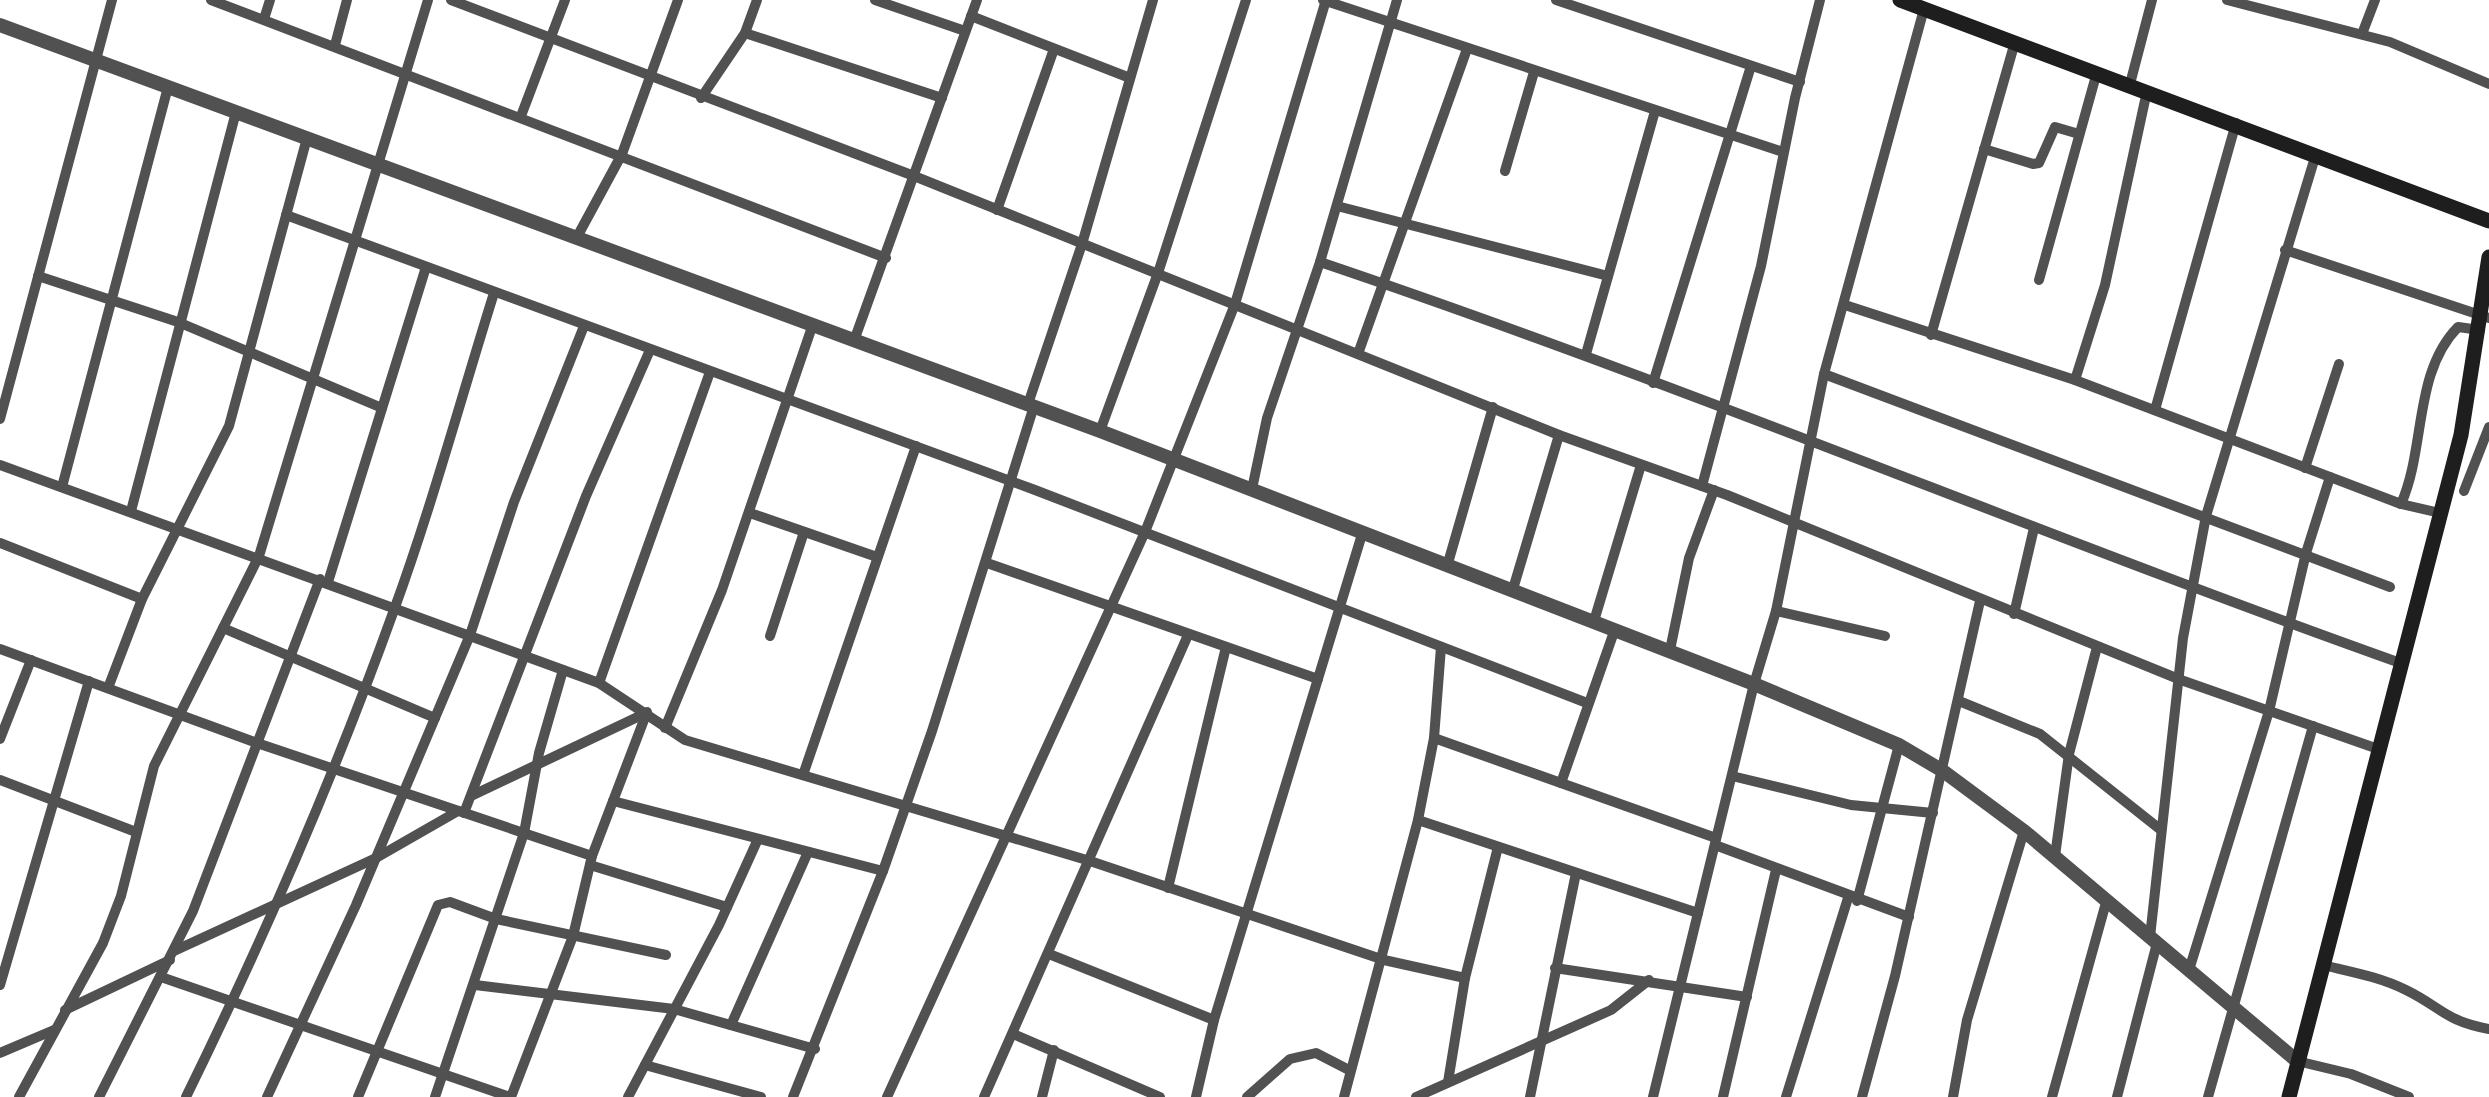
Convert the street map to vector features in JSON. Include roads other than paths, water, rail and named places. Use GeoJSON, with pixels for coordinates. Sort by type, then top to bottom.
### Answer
{"type":"FeatureCollection","features":[{"type":"Feature","properties":{"kind":"main road"},"geometry":{"type":"LineString","coordinates":[[1913,4],[2489,221]]}},
{"type":"Feature","properties":{"kind":"main road"},"geometry":{"type":"LineString","coordinates":[[2289,1097],[2460,434],[2483,320],[2489,257]]}},
{"type":"Feature","properties":{"kind":"street"},"geometry":{"type":"LineString","coordinates":[[0,419],[112,0]]}},
{"type":"Feature","properties":{"kind":"street"},"geometry":{"type":"LineString","coordinates":[[211,0],[886,258]]}},
{"type":"Feature","properties":{"kind":"street"},"geometry":{"type":"LineString","coordinates":[[264,19],[270,0]]}},
{"type":"Feature","properties":{"kind":"street"},"geometry":{"type":"LineString","coordinates":[[335,45],[347,0]]}},
{"type":"Feature","properties":{"kind":"street"},"geometry":{"type":"LineString","coordinates":[[19,1097],[103,943],[121,896],[154,766],[258,556],[315,381],[428,0]]}},
{"type":"Feature","properties":{"kind":"street"},"geometry":{"type":"LineString","coordinates":[[451,0],[914,176],[1559,434],[1714,490],[2180,680],[2380,750]]}},
{"type":"Feature","properties":{"kind":"street"},"geometry":{"type":"LineString","coordinates":[[520,116],[566,0]]}},
{"type":"Feature","properties":{"kind":"street"},"geometry":{"type":"LineString","coordinates":[[577,237],[622,154],[678,0]]}},
{"type":"Feature","properties":{"kind":"street"},"geometry":{"type":"LineString","coordinates":[[701,98],[745,33],[757,0]]}},
{"type":"Feature","properties":{"kind":"street"},"geometry":{"type":"LineString","coordinates":[[876,0],[966,31]]}},
{"type":"Feature","properties":{"kind":"street"},"geometry":{"type":"LineString","coordinates":[[855,338],[977,0]]}},
{"type":"Feature","properties":{"kind":"street"},"geometry":{"type":"LineString","coordinates":[[793,1097],[883,871],[986,563],[1153,0]]}},
{"type":"Feature","properties":{"kind":"street"},"geometry":{"type":"LineString","coordinates":[[1100,431],[1158,273],[1246,0]]}},
{"type":"Feature","properties":{"kind":"street"},"geometry":{"type":"LineString","coordinates":[[887,1097],[1146,532],[1234,304],[1325,0],[1783,152]]}},
{"type":"Feature","properties":{"kind":"street"},"geometry":{"type":"LineString","coordinates":[[1252,489],[1266,418],[1320,262],[1397,0]]}},
{"type":"Feature","properties":{"kind":"street"},"geometry":{"type":"LineString","coordinates":[[1556,0],[1800,82]]}},
{"type":"Feature","properties":{"kind":"street"},"geometry":{"type":"LineString","coordinates":[[1702,486],[1720,408],[1762,266],[1783,152],[1820,0]]}},
{"type":"Feature","properties":{"kind":"street"},"geometry":{"type":"LineString","coordinates":[[2130,84],[2152,0]]}},
{"type":"Feature","properties":{"kind":"street"},"geometry":{"type":"LineString","coordinates":[[2227,0],[2362,34],[2462,69],[2489,84]]}},
{"type":"Feature","properties":{"kind":"street"},"geometry":{"type":"LineString","coordinates":[[2362,34],[2375,0]]}},
{"type":"Feature","properties":{"kind":"street"},"geometry":{"type":"LineString","coordinates":[[1653,1097],[1754,684],[1776,611],[1824,374],[1846,305],[1913,4]]}},
{"type":"Feature","properties":{"kind":"street"},"geometry":{"type":"LineString","coordinates":[[971,16],[1130,78]]}},
{"type":"Feature","properties":{"kind":"street"},"geometry":{"type":"LineString","coordinates":[[0,25],[855,338],[1448,563],[1899,746],[1943,771],[2024,831],[2298,1061],[2351,1074],[2409,1097]]}},
{"type":"Feature","properties":{"kind":"street"},"geometry":{"type":"LineString","coordinates":[[745,33],[942,98]]}},
{"type":"Feature","properties":{"kind":"street"},"geometry":{"type":"LineString","coordinates":[[1931,334],[2015,42]]}},
{"type":"Feature","properties":{"kind":"street"},"geometry":{"type":"LineString","coordinates":[[998,210],[1054,49]]}},
{"type":"Feature","properties":{"kind":"street"},"geometry":{"type":"LineString","coordinates":[[1359,351],[1467,50]]}},
{"type":"Feature","properties":{"kind":"street"},"geometry":{"type":"LineString","coordinates":[[1653,383],[1751,66]]}},
{"type":"Feature","properties":{"kind":"street"},"geometry":{"type":"LineString","coordinates":[[1504,170],[1534,72]]}},
{"type":"Feature","properties":{"kind":"street"},"geometry":{"type":"LineString","coordinates":[[2038,280],[2096,72]]}},
{"type":"Feature","properties":{"kind":"street"},"geometry":{"type":"LineString","coordinates":[[62,487],[168,87]]}},
{"type":"Feature","properties":{"kind":"street"},"geometry":{"type":"LineString","coordinates":[[2076,380],[2105,284],[2148,91]]}},
{"type":"Feature","properties":{"kind":"street"},"geometry":{"type":"LineString","coordinates":[[1586,354],[1655,111]]}},
{"type":"Feature","properties":{"kind":"street"},"geometry":{"type":"LineString","coordinates":[[131,512],[236,112]]}},
{"type":"Feature","properties":{"kind":"street"},"geometry":{"type":"LineString","coordinates":[[2154,410],[2236,123]]}},
{"type":"Feature","properties":{"kind":"street"},"geometry":{"type":"LineString","coordinates":[[1984,149],[2040,163],[2056,127],[2080,134]]}},
{"type":"Feature","properties":{"kind":"street"},"geometry":{"type":"LineString","coordinates":[[108,688],[142,599],[229,426],[307,138]]}},
{"type":"Feature","properties":{"kind":"street"},"geometry":{"type":"LineString","coordinates":[[2117,1097],[2154,940],[2161,830],[2191,588],[2206,516],[2226,438],[2316,153]]}},
{"type":"Feature","properties":{"kind":"street"},"geometry":{"type":"LineString","coordinates":[[1337,206],[1608,276]]}},
{"type":"Feature","properties":{"kind":"street"},"geometry":{"type":"LineString","coordinates":[[286,214],[1011,481],[1586,703]]}},
{"type":"Feature","properties":{"kind":"street"},"geometry":{"type":"LineString","coordinates":[[2285,250],[2483,320]]}},
{"type":"Feature","properties":{"kind":"street"},"geometry":{"type":"LineString","coordinates":[[1320,262],[1586,354],[2191,588],[2403,664]]}},
{"type":"Feature","properties":{"kind":"street"},"geometry":{"type":"LineString","coordinates":[[99,1097],[172,956],[324,581],[426,267]]}},
{"type":"Feature","properties":{"kind":"street"},"geometry":{"type":"LineString","coordinates":[[38,276],[178,322],[382,408]]}},
{"type":"Feature","properties":{"kind":"street"},"geometry":{"type":"LineString","coordinates":[[186,1097],[280,901],[334,769],[395,607],[494,292]]}},
{"type":"Feature","properties":{"kind":"street"},"geometry":{"type":"LineString","coordinates":[[1846,305],[2076,380],[2401,504],[2440,513]]}},
{"type":"Feature","properties":{"kind":"street"},"geometry":{"type":"LineString","coordinates":[[2401,504],[2430,378],[2446,339],[2458,327],[2483,320]]}},
{"type":"Feature","properties":{"kind":"street"},"geometry":{"type":"LineString","coordinates":[[664,728],[750,513],[813,324]]}},
{"type":"Feature","properties":{"kind":"street"},"geometry":{"type":"LineString","coordinates":[[266,1097],[376,858],[470,635],[514,502],[584,326]]}},
{"type":"Feature","properties":{"kind":"street"},"geometry":{"type":"LineString","coordinates":[[64,1010],[280,901],[376,858],[461,812],[471,796],[586,496],[650,350]]}},
{"type":"Feature","properties":{"kind":"street"},"geometry":{"type":"LineString","coordinates":[[2305,468],[2339,364]]}},
{"type":"Feature","properties":{"kind":"street"},"geometry":{"type":"LineString","coordinates":[[599,683],[710,372]]}},
{"type":"Feature","properties":{"kind":"street"},"geometry":{"type":"LineString","coordinates":[[1824,374],[2390,586]]}},
{"type":"Feature","properties":{"kind":"street"},"geometry":{"type":"LineString","coordinates":[[1448,563],[1493,407]]}},
{"type":"Feature","properties":{"kind":"street"},"geometry":{"type":"LineString","coordinates":[[2464,491],[2489,427]]}},
{"type":"Feature","properties":{"kind":"street"},"geometry":{"type":"LineString","coordinates":[[1512,589],[1559,434]]}},
{"type":"Feature","properties":{"kind":"street"},"geometry":{"type":"LineString","coordinates":[[2460,434],[2486,442]]}},
{"type":"Feature","properties":{"kind":"street"},"geometry":{"type":"LineString","coordinates":[[803,775],[916,446]]}},
{"type":"Feature","properties":{"kind":"street"},"geometry":{"type":"LineString","coordinates":[[1594,621],[1641,465]]}},
{"type":"Feature","properties":{"kind":"street"},"geometry":{"type":"LineString","coordinates":[[0,466],[258,556],[599,683],[684,740],[904,804],[1008,839],[1090,860],[1384,960],[1465,978]]}},
{"type":"Feature","properties":{"kind":"street"},"geometry":{"type":"LineString","coordinates":[[2190,970],[2269,711],[2306,553],[2330,477]]}},
{"type":"Feature","properties":{"kind":"street"},"geometry":{"type":"LineString","coordinates":[[1670,650],[1689,558],[1714,490]]}},
{"type":"Feature","properties":{"kind":"street"},"geometry":{"type":"LineString","coordinates":[[750,513],[877,557]]}},
{"type":"Feature","properties":{"kind":"street"},"geometry":{"type":"LineString","coordinates":[[2014,614],[2034,528]]}},
{"type":"Feature","properties":{"kind":"street"},"geometry":{"type":"LineString","coordinates":[[1196,1097],[1214,1020],[1363,531]]}},
{"type":"Feature","properties":{"kind":"street"},"geometry":{"type":"LineString","coordinates":[[770,636],[804,532]]}},
{"type":"Feature","properties":{"kind":"street"},"geometry":{"type":"LineString","coordinates":[[0,543],[142,599]]}},
{"type":"Feature","properties":{"kind":"street"},"geometry":{"type":"LineString","coordinates":[[986,563],[1318,679]]}},
{"type":"Feature","properties":{"kind":"street"},"geometry":{"type":"LineString","coordinates":[[1862,1097],[1909,917],[1980,600]]}},
{"type":"Feature","properties":{"kind":"street"},"geometry":{"type":"LineString","coordinates":[[1776,611],[1885,636]]}},
{"type":"Feature","properties":{"kind":"street"},"geometry":{"type":"LineString","coordinates":[[223,628],[435,718]]}},
{"type":"Feature","properties":{"kind":"street"},"geometry":{"type":"LineString","coordinates":[[1561,783],[1615,629]]}},
{"type":"Feature","properties":{"kind":"street"},"geometry":{"type":"LineString","coordinates":[[984,1097],[1188,634]]}},
{"type":"Feature","properties":{"kind":"street"},"geometry":{"type":"LineString","coordinates":[[1344,1097],[1348,1070],[1384,960],[1418,820],[1434,738],[1441,647]]}},
{"type":"Feature","properties":{"kind":"street"},"geometry":{"type":"LineString","coordinates":[[2054,856],[2069,754],[2098,647]]}},
{"type":"Feature","properties":{"kind":"street"},"geometry":{"type":"LineString","coordinates":[[1168,888],[1226,648]]}},
{"type":"Feature","properties":{"kind":"street"},"geometry":{"type":"LineString","coordinates":[[0,649],[727,907]]}},
{"type":"Feature","properties":{"kind":"street"},"geometry":{"type":"LineString","coordinates":[[0,739],[31,660]]}},
{"type":"Feature","properties":{"kind":"street"},"geometry":{"type":"LineString","coordinates":[[436,1097],[524,833],[535,769],[563,670]]}},
{"type":"Feature","properties":{"kind":"street"},"geometry":{"type":"LineString","coordinates":[[0,985],[56,799],[63,758],[90,681]]}},
{"type":"Feature","properties":{"kind":"street"},"geometry":{"type":"LineString","coordinates":[[1958,700],[2014,721],[2069,754],[2161,830]]}},
{"type":"Feature","properties":{"kind":"street"},"geometry":{"type":"LineString","coordinates":[[471,796],[535,769],[646,712]]}},
{"type":"Feature","properties":{"kind":"street"},"geometry":{"type":"LineString","coordinates":[[162,977],[510,1097],[573,936],[592,860],[646,712]]}},
{"type":"Feature","properties":{"kind":"street"},"geometry":{"type":"LineString","coordinates":[[2208,1097],[2313,726]]}},
{"type":"Feature","properties":{"kind":"street"},"geometry":{"type":"LineString","coordinates":[[1434,738],[1716,842],[1853,900],[1909,917]]}},
{"type":"Feature","properties":{"kind":"street"},"geometry":{"type":"LineString","coordinates":[[1786,1097],[1853,900],[1899,746]]}},
{"type":"Feature","properties":{"kind":"street"},"geometry":{"type":"LineString","coordinates":[[1732,776],[1852,805],[1933,812]]}},
{"type":"Feature","properties":{"kind":"street"},"geometry":{"type":"LineString","coordinates":[[0,780],[136,832]]}},
{"type":"Feature","properties":{"kind":"street"},"geometry":{"type":"LineString","coordinates":[[613,801],[883,871]]}},
{"type":"Feature","properties":{"kind":"street"},"geometry":{"type":"LineString","coordinates":[[1418,820],[1698,913]]}},
{"type":"Feature","properties":{"kind":"street"},"geometry":{"type":"LineString","coordinates":[[1953,1097],[1967,1020],[2024,831]]}},
{"type":"Feature","properties":{"kind":"street"},"geometry":{"type":"LineString","coordinates":[[628,1097],[758,839]]}},
{"type":"Feature","properties":{"kind":"street"},"geometry":{"type":"LineString","coordinates":[[1448,1082],[1465,978],[1498,847]]}},
{"type":"Feature","properties":{"kind":"street"},"geometry":{"type":"LineString","coordinates":[[731,1025],[808,852]]}},
{"type":"Feature","properties":{"kind":"street"},"geometry":{"type":"LineString","coordinates":[[1724,1097],[1776,870]]}},
{"type":"Feature","properties":{"kind":"street"},"geometry":{"type":"LineString","coordinates":[[1530,1097],[1576,873]]}},
{"type":"Feature","properties":{"kind":"street"},"geometry":{"type":"LineString","coordinates":[[2052,1097],[2107,899]]}},
{"type":"Feature","properties":{"kind":"street"},"geometry":{"type":"LineString","coordinates":[[358,1097],[438,905],[450,902],[496,920],[666,955]]}},
{"type":"Feature","properties":{"kind":"street"},"geometry":{"type":"LineString","coordinates":[[1049,954],[1214,1020]]}},
{"type":"Feature","properties":{"kind":"street"},"geometry":{"type":"LineString","coordinates":[[2324,966],[2372,976],[2409,991],[2458,1024],[2489,1030]]}},
{"type":"Feature","properties":{"kind":"street"},"geometry":{"type":"LineString","coordinates":[[1555,968],[1680,984],[1747,998]]}},
{"type":"Feature","properties":{"kind":"street"},"geometry":{"type":"LineString","coordinates":[[1416,1097],[1612,1010],[1649,980]]}},
{"type":"Feature","properties":{"kind":"street"},"geometry":{"type":"LineString","coordinates":[[475,984],[674,1008],[815,1049]]}},
{"type":"Feature","properties":{"kind":"street"},"geometry":{"type":"LineString","coordinates":[[0,1053],[54,1030]]}},
{"type":"Feature","properties":{"kind":"street"},"geometry":{"type":"LineString","coordinates":[[1014,1034],[1160,1097]]}},
{"type":"Feature","properties":{"kind":"street"},"geometry":{"type":"LineString","coordinates":[[1042,1097],[1054,1050]]}},
{"type":"Feature","properties":{"kind":"street"},"geometry":{"type":"LineString","coordinates":[[1247,1097],[1290,1059],[1316,1053],[1348,1070]]}},
{"type":"Feature","properties":{"kind":"street"},"geometry":{"type":"LineString","coordinates":[[645,1065],[761,1097]]}}]}
